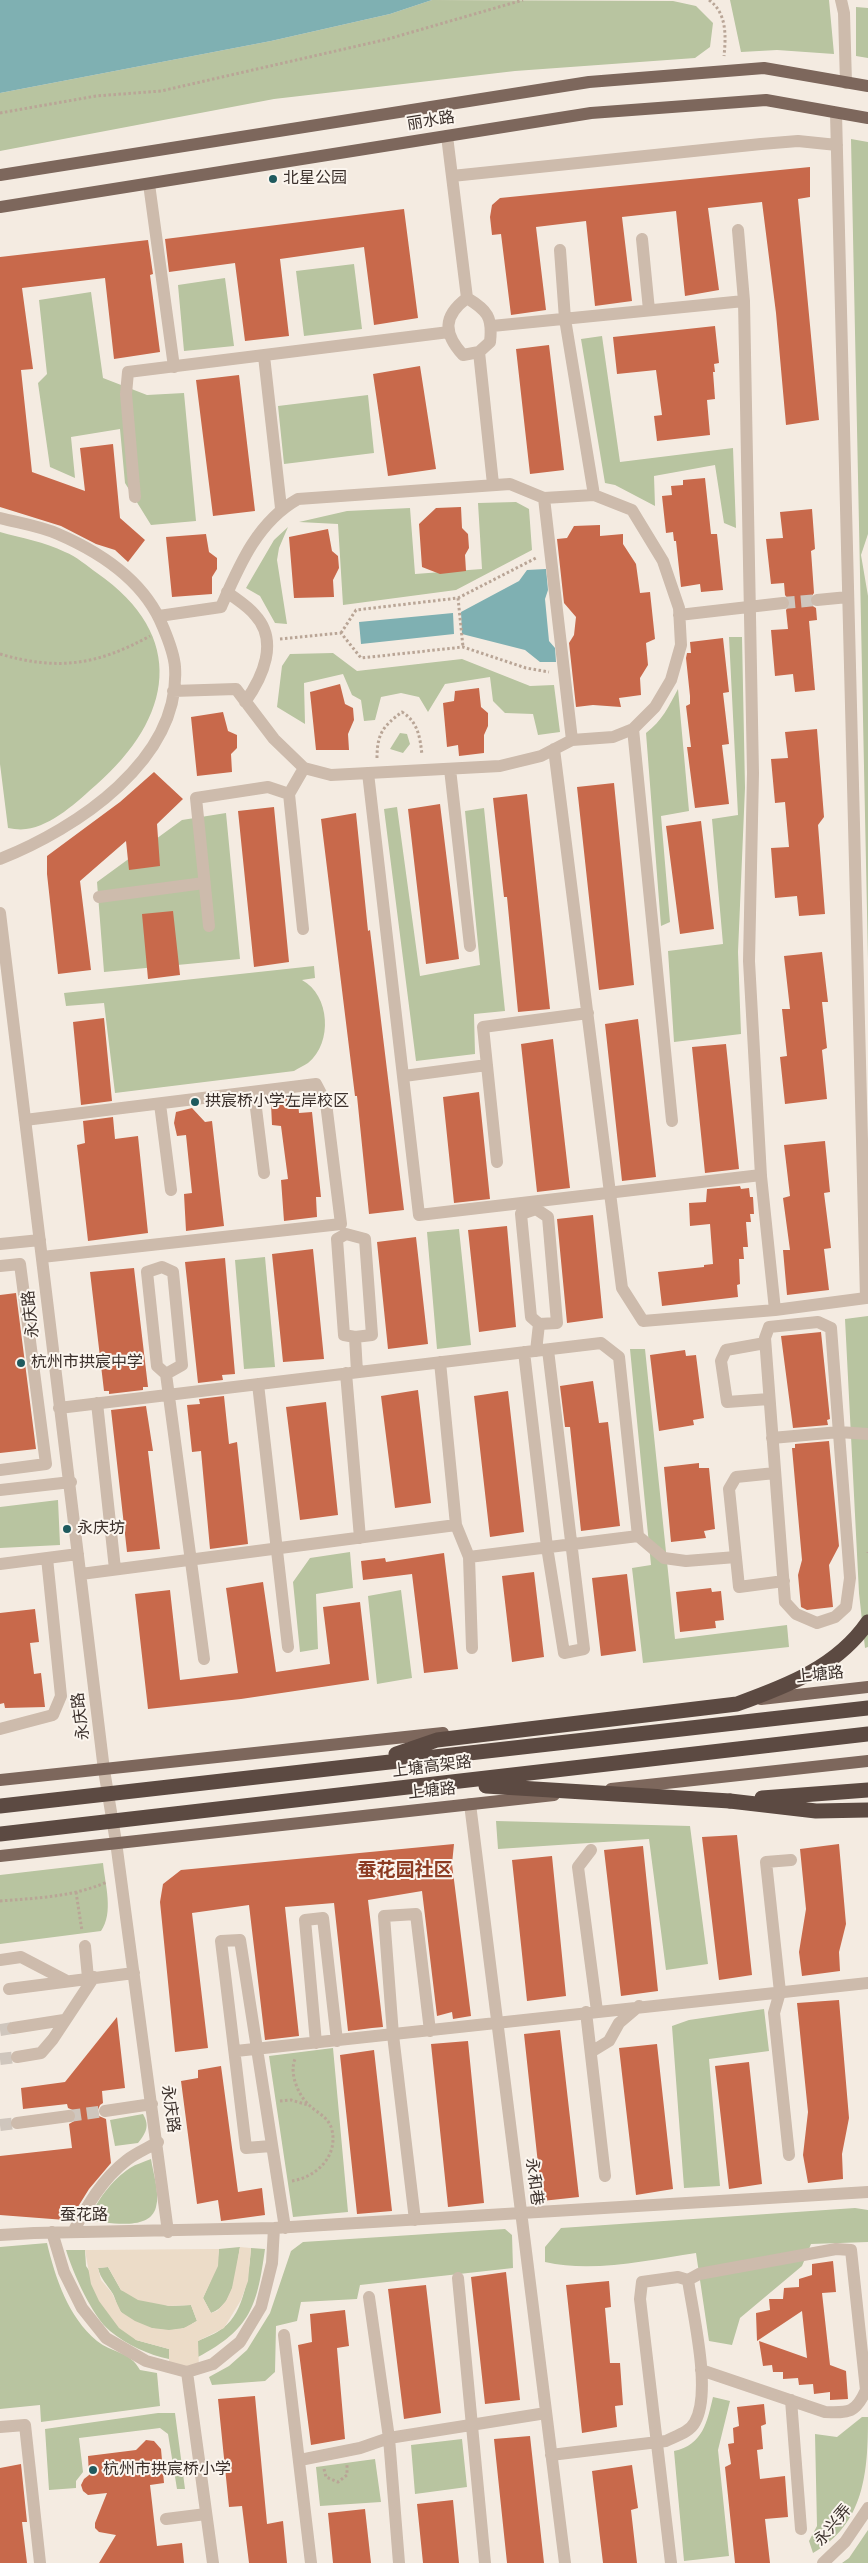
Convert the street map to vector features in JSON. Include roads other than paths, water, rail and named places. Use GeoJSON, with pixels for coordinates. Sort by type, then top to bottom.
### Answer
{"type":"FeatureCollection","features":[{"type":"Feature","properties":{"kind":"highway"},"geometry":{"type":"LineString","coordinates":[[363,1764],[437,1740],[737,1704],[769,1692],[828,1662],[855,1641],[868,1622]]}},
{"type":"Feature","properties":{"kind":"highway","name":"上塘高架路"},"geometry":{"type":"LineString","coordinates":[[0,1806],[868,1708]]}},
{"type":"Feature","properties":{"kind":"highway","name":"上塘高架路"},"geometry":{"type":"LineString","coordinates":[[0,1834],[868,1734]]}},
{"type":"Feature","properties":{"kind":"highway"},"geometry":{"type":"LineString","coordinates":[[447,1784],[730,1801],[816,1811],[868,1810]]}},
{"type":"Feature","properties":{"kind":"highway"},"geometry":{"type":"LineString","coordinates":[[730,1801],[868,1790]]}},
{"type":"Feature","properties":{"kind":"main road","name":"丽水路"},"geometry":{"type":"LineString","coordinates":[[0,175],[589,82],[764,68],[868,86]]}},
{"type":"Feature","properties":{"kind":"main road","name":"丽水路"},"geometry":{"type":"LineString","coordinates":[[0,207],[591,113],[766,100],[868,118]]}},
{"type":"Feature","properties":{"kind":"main road","name":"上塘路"},"geometry":{"type":"LineString","coordinates":[[0,1780],[868,1687]]}},
{"type":"Feature","properties":{"kind":"main road","name":"上塘路"},"geometry":{"type":"LineString","coordinates":[[0,1856],[868,1761]]}},
{"type":"Feature","properties":{"kind":"street"},"geometry":{"type":"LineString","coordinates":[[841,0],[844,13],[846,83]]}},
{"type":"Feature","properties":{"kind":"street"},"geometry":{"type":"LineString","coordinates":[[554,749],[622,1288],[643,1321],[776,1310],[866,1298],[849,767],[848,597],[836,113]]}},
{"type":"Feature","properties":{"kind":"street"},"geometry":{"type":"LineString","coordinates":[[447,136],[467,298]]}},
{"type":"Feature","properties":{"kind":"street"},"geometry":{"type":"LineString","coordinates":[[452,176],[770,143],[798,141],[837,145]]}},
{"type":"Feature","properties":{"kind":"street"},"geometry":{"type":"LineString","coordinates":[[149,184],[174,367]]}},
{"type":"Feature","properties":{"kind":"street"},"geometry":{"type":"LineString","coordinates":[[738,230],[744,301],[750,607],[752,773],[749,961],[761,1175],[776,1310]]}},
{"type":"Feature","properties":{"kind":"street"},"geometry":{"type":"LineString","coordinates":[[642,239],[649,310]]}},
{"type":"Feature","properties":{"kind":"street"},"geometry":{"type":"LineString","coordinates":[[560,250],[565,319],[594,495]]}},
{"type":"Feature","properties":{"kind":"street"},"geometry":{"type":"LineString","coordinates":[[467,298],[484,308],[492,326],[490,342],[479,352],[462,355],[451,342],[448,325],[454,308],[467,298]]}},
{"type":"Feature","properties":{"kind":"street"},"geometry":{"type":"LineString","coordinates":[[492,326],[744,301]]}},
{"type":"Feature","properties":{"kind":"street"},"geometry":{"type":"LineString","coordinates":[[135,496],[126,394],[128,372],[449,332]]}},
{"type":"Feature","properties":{"kind":"street"},"geometry":{"type":"LineString","coordinates":[[479,352],[493,484]]}},
{"type":"Feature","properties":{"kind":"street"},"geometry":{"type":"LineString","coordinates":[[264,356],[281,508]]}},
{"type":"Feature","properties":{"kind":"street"},"geometry":{"type":"LineString","coordinates":[[159,616],[221,607],[243,556],[281,508],[298,499],[493,484],[510,484],[544,498],[594,495],[632,510],[663,561],[679,615],[681,645],[671,680],[654,707],[633,729],[613,737],[572,740],[541,756],[500,766],[331,775],[304,768],[274,739],[236,689],[173,690]]}},
{"type":"Feature","properties":{"kind":"street"},"geometry":{"type":"LineString","coordinates":[[544,498],[572,740]]}},
{"type":"Feature","properties":{"kind":"street"},"geometry":{"type":"LineString","coordinates":[[0,518],[58,534],[109,562],[143,591],[159,616],[175,666],[168,715],[156,741],[141,764],[111,794],[80,817],[18,852],[0,859]]}},
{"type":"Feature","properties":{"kind":"street"},"geometry":{"type":"LineString","coordinates":[[227,592],[256,615],[267,640],[266,664],[258,684],[245,702]]}},
{"type":"Feature","properties":{"kind":"street"},"geometry":{"type":"LineString","coordinates":[[817,600],[848,597]]}},
{"type":"Feature","properties":{"kind":"street"},"geometry":{"type":"LineString","coordinates":[[679,615],[783,603]]}},
{"type":"Feature","properties":{"kind":"street"},"geometry":{"type":"LineString","coordinates":[[633,729],[672,1121]]}},
{"type":"Feature","properties":{"kind":"street"},"geometry":{"type":"LineString","coordinates":[[303,929],[289,794],[304,768]]}},
{"type":"Feature","properties":{"kind":"street"},"geometry":{"type":"LineString","coordinates":[[450,769],[470,946]]}},
{"type":"Feature","properties":{"kind":"street"},"geometry":{"type":"LineString","coordinates":[[368,773],[419,1215],[761,1175]]}},
{"type":"Feature","properties":{"kind":"street"},"geometry":{"type":"LineString","coordinates":[[208,926],[196,798],[268,786],[289,794]]}},
{"type":"Feature","properties":{"kind":"street"},"geometry":{"type":"LineString","coordinates":[[99,897],[204,883]]}},
{"type":"Feature","properties":{"kind":"street","name":"永庆路"},"geometry":{"type":"LineString","coordinates":[[0,913],[104,1770],[121,1876],[158,2142],[168,2232]]}},
{"type":"Feature","properties":{"kind":"street"},"geometry":{"type":"LineString","coordinates":[[497,1162],[483,1026],[588,1013]]}},
{"type":"Feature","properties":{"kind":"street"},"geometry":{"type":"LineString","coordinates":[[404,1076],[487,1065]]}},
{"type":"Feature","properties":{"kind":"street"},"geometry":{"type":"LineString","coordinates":[[25,1120],[316,1084],[326,1103],[341,1224],[42,1257]]}},
{"type":"Feature","properties":{"kind":"street"},"geometry":{"type":"LineString","coordinates":[[254,1092],[264,1173]]}},
{"type":"Feature","properties":{"kind":"street"},"geometry":{"type":"LineString","coordinates":[[160,1104],[171,1190]]}},
{"type":"Feature","properties":{"kind":"street"},"geometry":{"type":"LineString","coordinates":[[536,1209],[548,1216],[557,1322],[539,1324],[531,1317],[521,1214],[536,1209]]}},
{"type":"Feature","properties":{"kind":"street"},"geometry":{"type":"LineString","coordinates":[[346,1234],[364,1239],[372,1335],[355,1337],[344,1335],[337,1239],[346,1234]]}},
{"type":"Feature","properties":{"kind":"street"},"geometry":{"type":"LineString","coordinates":[[0,1244],[40,1240]]}},
{"type":"Feature","properties":{"kind":"street"},"geometry":{"type":"LineString","coordinates":[[0,1266],[20,1264],[46,1464],[0,1470]]}},
{"type":"Feature","properties":{"kind":"street"},"geometry":{"type":"LineString","coordinates":[[166,1374],[182,1365],[174,1272],[162,1267],[147,1272],[157,1366],[166,1374],[189,1560],[204,1659]]}},
{"type":"Feature","properties":{"kind":"street"},"geometry":{"type":"LineString","coordinates":[[818,1322],[831,1328],[850,1578],[846,1607],[835,1617],[817,1623],[796,1614],[785,1602],[769,1399],[765,1343],[769,1327],[818,1322]]}},
{"type":"Feature","properties":{"kind":"street"},"geometry":{"type":"LineString","coordinates":[[536,1351],[571,1544],[584,1649],[564,1653],[547,1547],[536,1351],[539,1324]]}},
{"type":"Feature","properties":{"kind":"street"},"geometry":{"type":"LineString","coordinates":[[355,1337],[352,1373],[360,1538]]}},
{"type":"Feature","properties":{"kind":"street"},"geometry":{"type":"LineString","coordinates":[[59,1408],[600,1343],[619,1357],[638,1536],[664,1558],[686,1561],[736,1557]]}},
{"type":"Feature","properties":{"kind":"street"},"geometry":{"type":"LineString","coordinates":[[765,1343],[726,1350],[721,1361],[727,1402],[769,1399]]}},
{"type":"Feature","properties":{"kind":"street"},"geometry":{"type":"LineString","coordinates":[[440,1362],[456,1525],[469,1557],[472,1648]]}},
{"type":"Feature","properties":{"kind":"street"},"geometry":{"type":"LineString","coordinates":[[258,1384],[288,1647]]}},
{"type":"Feature","properties":{"kind":"street"},"geometry":{"type":"LineString","coordinates":[[96,1403],[115,1570]]}},
{"type":"Feature","properties":{"kind":"street"},"geometry":{"type":"LineString","coordinates":[[772,1438],[839,1432],[868,1434]]}},
{"type":"Feature","properties":{"kind":"street"},"geometry":{"type":"LineString","coordinates":[[775,1473],[736,1477],[729,1489],[739,1587],[784,1580]]}},
{"type":"Feature","properties":{"kind":"street"},"geometry":{"type":"LineString","coordinates":[[0,1490],[70,1482]]}},
{"type":"Feature","properties":{"kind":"street"},"geometry":{"type":"LineString","coordinates":[[81,1574],[456,1525]]}},
{"type":"Feature","properties":{"kind":"street"},"geometry":{"type":"LineString","coordinates":[[469,1557],[638,1536]]}},
{"type":"Feature","properties":{"kind":"street"},"geometry":{"type":"LineString","coordinates":[[0,1564],[78,1554]]}},
{"type":"Feature","properties":{"kind":"street"},"geometry":{"type":"LineString","coordinates":[[0,1729],[53,1715],[61,1696],[47,1558]]}},
{"type":"Feature","properties":{"kind":"street","name":"永和巷"},"geometry":{"type":"LineString","coordinates":[[470,1804],[565,2563]]}},
{"type":"Feature","properties":{"kind":"street"},"geometry":{"type":"LineString","coordinates":[[591,1850],[578,1867],[592,2012],[591,2052],[605,2176]]}},
{"type":"Feature","properties":{"kind":"street"},"geometry":{"type":"LineString","coordinates":[[790,2155],[774,2013],[780,1992],[766,1862],[791,1860]]}},
{"type":"Feature","properties":{"kind":"street"},"geometry":{"type":"LineString","coordinates":[[415,2220],[393,2035],[384,1916],[416,1914],[430,2031]]}},
{"type":"Feature","properties":{"kind":"street"},"geometry":{"type":"LineString","coordinates":[[316,2043],[305,1920],[323,1918],[337,2041]]}},
{"type":"Feature","properties":{"kind":"street"},"geometry":{"type":"LineString","coordinates":[[52,2232],[64,2272],[82,2308],[106,2338],[146,2361],[187,2372],[213,2364],[240,2342],[261,2307],[279,2228],[277,2183],[272,2146],[240,1940],[221,1941],[236,2051],[246,2148],[272,2146]]}},
{"type":"Feature","properties":{"kind":"street"},"geometry":{"type":"LineString","coordinates":[[16,2057],[41,2053],[91,1978],[85,1946]]}},
{"type":"Feature","properties":{"kind":"street"},"geometry":{"type":"LineString","coordinates":[[0,1960],[20,1958],[67,1981]]}},
{"type":"Feature","properties":{"kind":"street"},"geometry":{"type":"LineString","coordinates":[[9,1989],[134,1973]]}},
{"type":"Feature","properties":{"kind":"street"},"geometry":{"type":"LineString","coordinates":[[236,2051],[430,2031],[639,2006],[868,1983]]}},
{"type":"Feature","properties":{"kind":"street"},"geometry":{"type":"LineString","coordinates":[[591,2052],[609,2041],[619,2023],[639,2006]]}},
{"type":"Feature","properties":{"kind":"street"},"geometry":{"type":"LineString","coordinates":[[13,2028],[64,2020]]}},
{"type":"Feature","properties":{"kind":"street"},"geometry":{"type":"LineString","coordinates":[[105,2111],[152,2104]]}},
{"type":"Feature","properties":{"kind":"street"},"geometry":{"type":"LineString","coordinates":[[17,2123],[69,2116]]}},
{"type":"Feature","properties":{"kind":"street"},"geometry":{"type":"LineString","coordinates":[[73,2232],[89,2204],[106,2181],[127,2160],[158,2142]]}},
{"type":"Feature","properties":{"kind":"street","name":"蚕花路"},"geometry":{"type":"LineString","coordinates":[[0,2236],[52,2232],[168,2232],[279,2228],[868,2192]]}},
{"type":"Feature","properties":{"kind":"street"},"geometry":{"type":"LineString","coordinates":[[671,2563],[640,2299],[642,2282],[678,2277],[688,2280],[699,2274],[826,2251],[851,2250],[866,2390],[860,2405],[846,2413],[825,2412],[701,2370]]}},
{"type":"Feature","properties":{"kind":"street"},"geometry":{"type":"LineString","coordinates":[[458,2278],[485,2563]]}},
{"type":"Feature","properties":{"kind":"street"},"geometry":{"type":"LineString","coordinates":[[551,2455],[666,2441],[684,2433],[695,2424],[702,2404],[701,2370],[688,2280]]}},
{"type":"Feature","properties":{"kind":"street"},"geometry":{"type":"LineString","coordinates":[[370,2297],[389,2438],[399,2563]]}},
{"type":"Feature","properties":{"kind":"street"},"geometry":{"type":"LineString","coordinates":[[284,2335],[311,2563]]}},
{"type":"Feature","properties":{"kind":"street"},"geometry":{"type":"LineString","coordinates":[[187,2372],[212,2563]]}},
{"type":"Feature","properties":{"kind":"street"},"geometry":{"type":"LineString","coordinates":[[791,2400],[801,2529]]}},
{"type":"Feature","properties":{"kind":"street"},"geometry":{"type":"LineString","coordinates":[[300,2460],[360,2448],[389,2438],[546,2413]]}},
{"type":"Feature","properties":{"kind":"street"},"geometry":{"type":"LineString","coordinates":[[0,2427],[25,2425],[40,2563]]}},
{"type":"Feature","properties":{"kind":"street","name":"永兴弄"},"geometry":{"type":"LineString","coordinates":[[823,2563],[845,2542],[868,2508]]}},
{"type":"Feature","properties":{"kind":"street"},"geometry":{"type":"LineString","coordinates":[[166,2519],[206,2514]]}},
{"type":"Feature","properties":{"kind":"water"},"geometry":{"type":"Polygon","coordinates":[[[0,0],[432,0],[390,14],[271,41],[0,93],[0,0]]]}},
{"type":"Feature","properties":{"kind":"water"},"geometry":{"type":"Polygon","coordinates":[[[546,569],[548,590],[545,599],[549,641],[555,648],[556,662],[540,662],[525,650],[462,634],[461,612],[519,581],[527,570],[546,569]]]}},
{"type":"Feature","properties":{"kind":"water"},"geometry":{"type":"Polygon","coordinates":[[[453,613],[454,634],[361,644],[359,622],[453,613]]]}},
{"type":"Feature","properties":{"kind":"tunnel"},"geometry":{"type":"LineString","coordinates":[[783,603],[817,600]]}},
{"type":"Feature","properties":{"kind":"tunnel"},"geometry":{"type":"LineString","coordinates":[[0,2030],[13,2028]]}},
{"type":"Feature","properties":{"kind":"tunnel"},"geometry":{"type":"LineString","coordinates":[[0,2059],[17,2057]]}},
{"type":"Feature","properties":{"kind":"tunnel"},"geometry":{"type":"LineString","coordinates":[[69,2116],[105,2111]]}},
{"type":"Feature","properties":{"kind":"tunnel"},"geometry":{"type":"LineString","coordinates":[[0,2125],[17,2123]]}},
{"type":"Feature","properties":{"kind":"place","name":"北星公园"},"geometry":{"type":"Point","coordinates":[273,179]}},
{"type":"Feature","properties":{"kind":"place","name":"拱宸桥小学左岸校区"},"geometry":{"type":"Point","coordinates":[195,1102]}},
{"type":"Feature","properties":{"kind":"place","name":"杭州市拱宸中学"},"geometry":{"type":"Point","coordinates":[21,1363]}},
{"type":"Feature","properties":{"kind":"place","name":"永庆坊"},"geometry":{"type":"Point","coordinates":[67,1529]}},
{"type":"Feature","properties":{"kind":"place","name":"杭州市拱宸桥小学"},"geometry":{"type":"Point","coordinates":[93,2470]}},
{"type":"Feature","properties":{"kind":"district","name":"蚕花园社区"},"geometry":{"type":"Point","coordinates":[405,1872]}}]}
